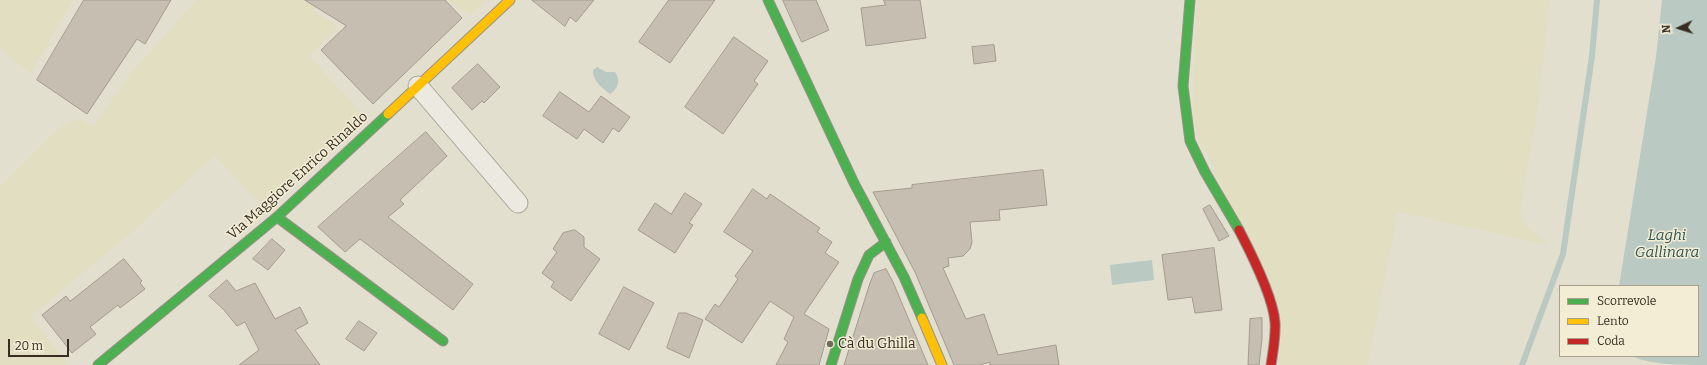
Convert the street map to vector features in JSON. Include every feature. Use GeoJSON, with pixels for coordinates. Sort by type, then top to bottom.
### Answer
{"type":"FeatureCollection","features":[{"type":"Feature","properties":{"kind":"street","name":"Via Maggiore Enrico Rinaldo"},"geometry":{"type":"LineString","coordinates":[[98,365],[277,217],[510,0]]}},
{"type":"Feature","properties":{"kind":"street"},"geometry":{"type":"LineString","coordinates":[[768,0],[854,183],[904,277],[942,365]]}},
{"type":"Feature","properties":{"kind":"street"},"geometry":{"type":"LineString","coordinates":[[1190,0],[1183,86],[1190,141],[1205,172],[1240,231],[1269,296],[1275,321],[1275,340],[1271,365]]}},
{"type":"Feature","properties":{"kind":"street"},"geometry":{"type":"LineString","coordinates":[[418,86],[518,203]]}},
{"type":"Feature","properties":{"kind":"street"},"geometry":{"type":"LineString","coordinates":[[277,217],[443,341]]}},
{"type":"Feature","properties":{"kind":"street"},"geometry":{"type":"LineString","coordinates":[[831,365],[858,279],[869,255],[886,242]]}},
{"type":"Feature","properties":{"kind":"shaded area"},"geometry":{"type":"Polygon","coordinates":[[[0,0],[73,0],[31,73],[0,50],[0,0]]]}},
{"type":"Feature","properties":{"kind":"shaded area"},"geometry":{"type":"Polygon","coordinates":[[[196,0],[320,0],[313,10],[338,27],[309,56],[364,115],[263,206],[214,156],[131,233],[31,316],[68,365],[0,365],[0,186],[62,126],[71,121],[81,120],[94,126],[129,75],[196,0]]]}},
{"type":"Feature","properties":{"kind":"shaded area"},"geometry":{"type":"Polygon","coordinates":[[[446,0],[487,0],[470,15],[446,0]]]}},
{"type":"Feature","properties":{"kind":"shaded area"},"geometry":{"type":"Polygon","coordinates":[[[1196,0],[1550,0],[1538,108],[1520,212],[1529,228],[1549,245],[1398,212],[1368,365],[1279,365],[1282,323],[1193,123],[1196,0]]]}},
{"type":"Feature","properties":{"kind":"water","name":"Laghi Gallinara"},"geometry":{"type":"Polygon","coordinates":[[[1662,0],[1707,0],[1707,365],[1657,363],[1634,357],[1699,357],[1699,285],[1619,285],[1656,57],[1662,0]]]}},
{"type":"Feature","properties":{"kind":"water"},"geometry":{"type":"Polygon","coordinates":[[[597,67],[606,72],[615,72],[617,75],[617,87],[610,94],[601,87],[594,77],[593,70],[597,67]]]}},
{"type":"Feature","properties":{"kind":"water"},"geometry":{"type":"Polygon","coordinates":[[[1152,260],[1154,280],[1112,285],[1110,265],[1152,260]]]}},
{"type":"Feature","properties":{"kind":"building"},"geometry":{"type":"Polygon","coordinates":[[[84,0],[171,0],[145,44],[137,39],[87,114],[37,80],[84,0]]]}},
{"type":"Feature","properties":{"kind":"building"},"geometry":{"type":"Polygon","coordinates":[[[305,0],[445,0],[462,18],[373,104],[321,50],[346,26],[305,0]]]}},
{"type":"Feature","properties":{"kind":"building"},"geometry":{"type":"Polygon","coordinates":[[[532,0],[594,0],[576,22],[570,17],[565,26],[532,0]]]}},
{"type":"Feature","properties":{"kind":"building"},"geometry":{"type":"Polygon","coordinates":[[[669,0],[715,0],[670,63],[639,42],[669,0]]]}},
{"type":"Feature","properties":{"kind":"building"},"geometry":{"type":"Polygon","coordinates":[[[783,0],[816,0],[829,30],[802,42],[783,0]]]}},
{"type":"Feature","properties":{"kind":"building"},"geometry":{"type":"Polygon","coordinates":[[[884,0],[920,0],[926,38],[866,46],[861,8],[885,5],[884,0]]]}},
{"type":"Feature","properties":{"kind":"building"},"geometry":{"type":"Polygon","coordinates":[[[734,37],[768,61],[754,81],[758,84],[723,134],[685,107],[734,37]]]}},
{"type":"Feature","properties":{"kind":"building"},"geometry":{"type":"Polygon","coordinates":[[[994,45],[996,61],[974,64],[972,47],[994,45]]]}},
{"type":"Feature","properties":{"kind":"building"},"geometry":{"type":"Polygon","coordinates":[[[478,64],[500,87],[484,103],[482,101],[472,110],[452,88],[478,64]]]}},
{"type":"Feature","properties":{"kind":"building"},"geometry":{"type":"Polygon","coordinates":[[[560,92],[589,112],[601,96],[630,117],[619,132],[613,128],[603,143],[584,129],[577,139],[543,116],[560,92]]]}},
{"type":"Feature","properties":{"kind":"building"},"geometry":{"type":"Polygon","coordinates":[[[426,132],[447,156],[400,200],[404,204],[388,217],[473,284],[453,310],[360,239],[345,252],[318,227],[426,132]]]}},
{"type":"Feature","properties":{"kind":"building"},"geometry":{"type":"Polygon","coordinates":[[[1043,170],[1047,205],[999,210],[1000,220],[970,222],[972,242],[970,249],[963,256],[948,258],[949,266],[943,268],[966,319],[984,314],[998,355],[1056,345],[1059,365],[990,365],[990,362],[980,365],[954,365],[915,272],[873,192],[912,188],[912,185],[1043,170]]]}},
{"type":"Feature","properties":{"kind":"building"},"geometry":{"type":"Polygon","coordinates":[[[753,189],[767,199],[770,194],[820,228],[817,232],[832,242],[825,253],[839,262],[804,314],[829,329],[819,365],[776,365],[788,342],[784,339],[794,317],[770,301],[742,343],[705,319],[715,304],[719,307],[738,279],[735,276],[753,251],[724,232],[753,189]]]}},
{"type":"Feature","properties":{"kind":"building"},"geometry":{"type":"Polygon","coordinates":[[[685,193],[702,204],[689,223],[693,225],[675,253],[638,230],[655,203],[671,214],[685,193]]]}},
{"type":"Feature","properties":{"kind":"building"},"geometry":{"type":"Polygon","coordinates":[[[1210,205],[1229,236],[1219,241],[1203,209],[1210,205]]]}},
{"type":"Feature","properties":{"kind":"building"},"geometry":{"type":"Polygon","coordinates":[[[575,230],[584,237],[584,247],[600,259],[571,301],[551,287],[554,282],[542,273],[557,252],[553,249],[563,233],[575,230]]]}},
{"type":"Feature","properties":{"kind":"building"},"geometry":{"type":"Polygon","coordinates":[[[272,239],[285,250],[268,270],[253,259],[272,239]]]}},
{"type":"Feature","properties":{"kind":"building"},"geometry":{"type":"Polygon","coordinates":[[[1214,248],[1222,310],[1195,313],[1192,297],[1168,300],[1162,255],[1214,248]]]}},
{"type":"Feature","properties":{"kind":"building"},"geometry":{"type":"Polygon","coordinates":[[[124,259],[142,281],[140,283],[145,289],[120,308],[118,305],[90,327],[96,334],[72,353],[42,315],[66,296],[70,301],[124,259]]]}},
{"type":"Feature","properties":{"kind":"building"},"geometry":{"type":"Polygon","coordinates":[[[886,269],[893,282],[928,365],[844,365],[874,273],[886,269]]]}},
{"type":"Feature","properties":{"kind":"building"},"geometry":{"type":"Polygon","coordinates":[[[227,280],[236,291],[255,283],[275,319],[300,307],[308,323],[295,330],[320,365],[239,365],[259,350],[245,322],[237,326],[224,310],[209,296],[227,280]]]}},
{"type":"Feature","properties":{"kind":"building"},"geometry":{"type":"Polygon","coordinates":[[[624,287],[654,303],[629,350],[599,334],[624,287]]]}},
{"type":"Feature","properties":{"kind":"building"},"geometry":{"type":"Polygon","coordinates":[[[679,313],[686,313],[703,320],[689,358],[667,348],[679,313]]]}},
{"type":"Feature","properties":{"kind":"building"},"geometry":{"type":"Polygon","coordinates":[[[1262,318],[1262,339],[1259,365],[1248,365],[1250,319],[1262,318]]]}},
{"type":"Feature","properties":{"kind":"building"},"geometry":{"type":"Polygon","coordinates":[[[359,321],[377,333],[364,351],[346,339],[359,321]]]}},
{"type":"Feature","properties":{"kind":"waterway"},"geometry":{"type":"LineString","coordinates":[[1522,365],[1563,254],[1592,56],[1597,0]]}},
{"type":"Feature","properties":{"kind":"traffic: fast"},"geometry":{"type":"LineString","coordinates":[[768,0],[854,183],[904,277],[922,318]]}},
{"type":"Feature","properties":{"kind":"traffic: fast"},"geometry":{"type":"LineString","coordinates":[[1190,0],[1183,86],[1190,141],[1205,172],[1239,230]]}},
{"type":"Feature","properties":{"kind":"traffic: fast"},"geometry":{"type":"LineString","coordinates":[[98,365],[277,217],[388,114]]}},
{"type":"Feature","properties":{"kind":"traffic: fast"},"geometry":{"type":"LineString","coordinates":[[277,217],[443,341]]}},
{"type":"Feature","properties":{"kind":"traffic: fast"},"geometry":{"type":"LineString","coordinates":[[831,365],[858,279],[869,255],[886,242]]}},
{"type":"Feature","properties":{"kind":"traffic: slow"},"geometry":{"type":"LineString","coordinates":[[388,114],[510,0]]}},
{"type":"Feature","properties":{"kind":"traffic: slow"},"geometry":{"type":"LineString","coordinates":[[922,318],[942,365]]}},
{"type":"Feature","properties":{"kind":"traffic: jam"},"geometry":{"type":"LineString","coordinates":[[1239,230],[1261,275],[1273,312],[1275,333],[1271,365]]}},
{"type":"Feature","properties":{"kind":"place","name":"Cà du Ghilla"},"geometry":{"type":"Point","coordinates":[830,344]}}]}
